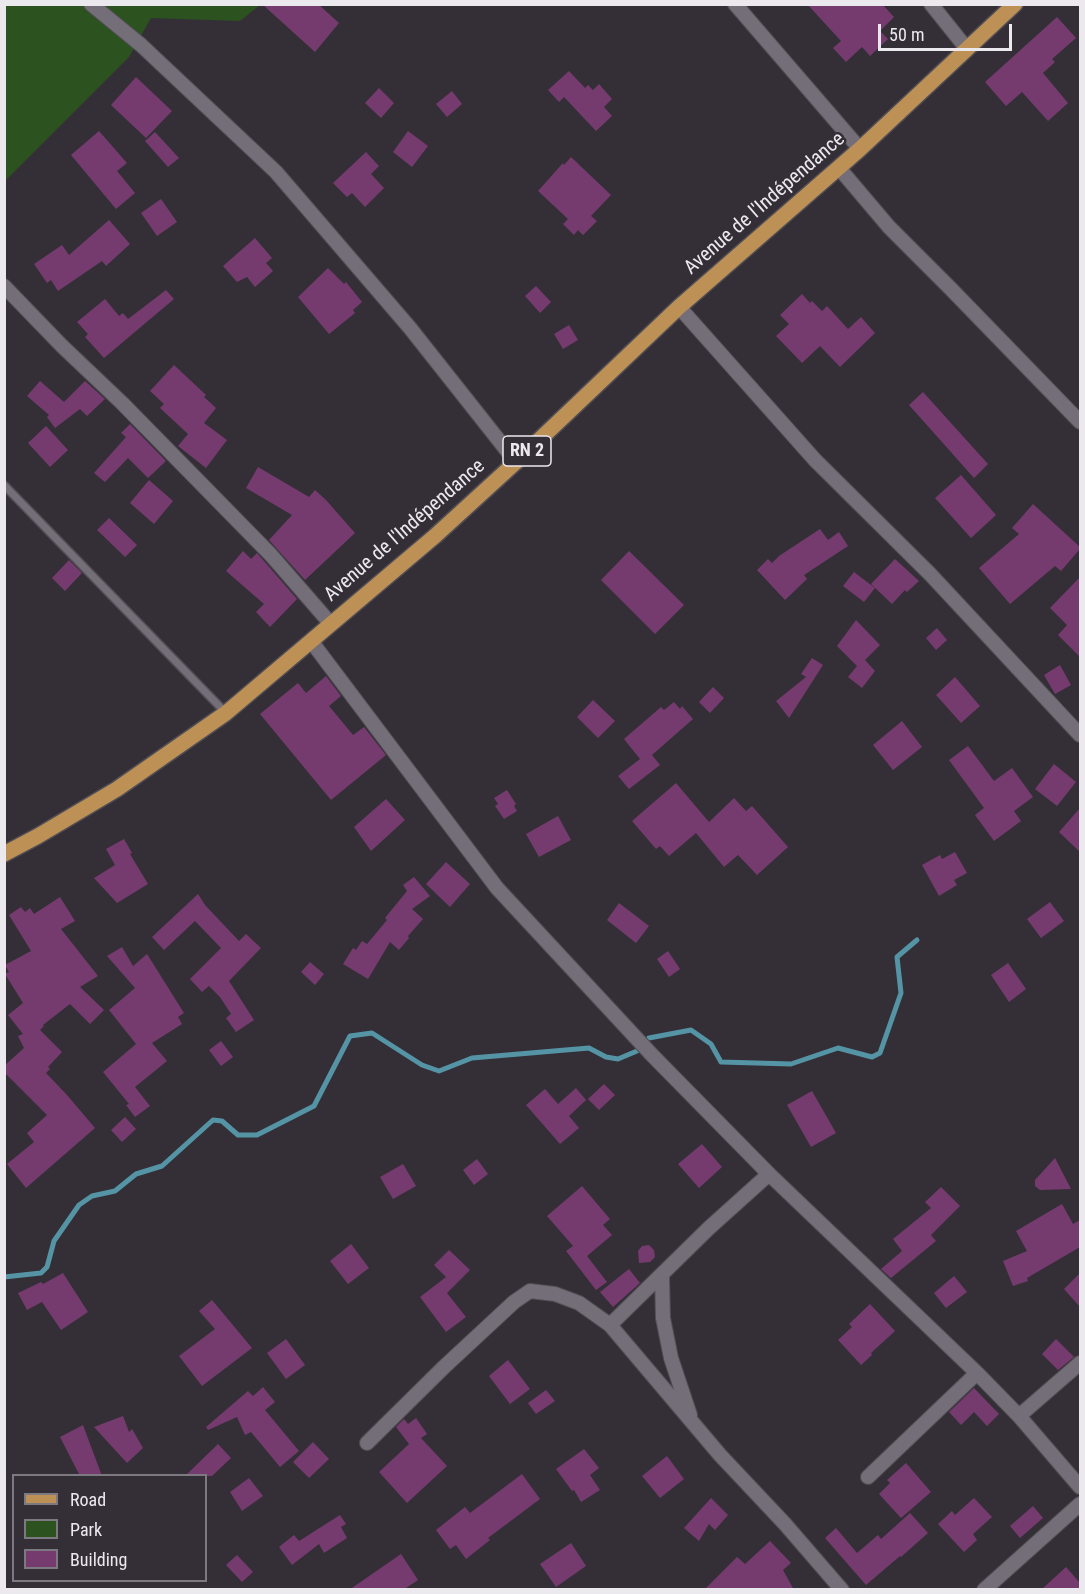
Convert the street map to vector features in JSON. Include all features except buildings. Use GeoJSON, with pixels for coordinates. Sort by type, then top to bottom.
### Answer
{"type":"FeatureCollection","features":[{"type":"Feature","properties":{"kind":"main road","name":"Avenue de l'Indépendance"},"geometry":{"type":"LineString","coordinates":[[4,854],[117,789],[226,713],[435,536],[679,307],[839,168],[1015,4]]}},
{"type":"Feature","properties":{"kind":"street"},"geometry":{"type":"LineString","coordinates":[[91,4],[141,45],[276,172],[410,328],[516,462]]}},
{"type":"Feature","properties":{"kind":"street"},"geometry":{"type":"LineString","coordinates":[[735,4],[860,149]]}},
{"type":"Feature","properties":{"kind":"street"},"geometry":{"type":"LineString","coordinates":[[931,4],[967,49]]}},
{"type":"Feature","properties":{"kind":"street"},"geometry":{"type":"LineString","coordinates":[[839,168],[889,227],[1080,423]]}},
{"type":"Feature","properties":{"kind":"street"},"geometry":{"type":"LineString","coordinates":[[4,286],[271,555],[330,623]]}},
{"type":"Feature","properties":{"kind":"street"},"geometry":{"type":"LineString","coordinates":[[679,307],[815,460],[930,574],[1080,735]]}},
{"type":"Feature","properties":{"kind":"street"},"geometry":{"type":"LineString","coordinates":[[311,641],[497,888],[651,1056],[769,1174],[977,1373],[1019,1416],[1080,1487]]}},
{"type":"Feature","properties":{"kind":"street"},"geometry":{"type":"LineString","coordinates":[[610,1325],[709,1228],[769,1174]]}},
{"type":"Feature","properties":{"kind":"street"},"geometry":{"type":"LineString","coordinates":[[662,1275],[663,1318],[671,1358],[693,1423]]}},
{"type":"Feature","properties":{"kind":"street"},"geometry":{"type":"LineString","coordinates":[[367,1443],[514,1302],[530,1291],[555,1294],[579,1303],[610,1325],[720,1455],[786,1524],[842,1590]]}},
{"type":"Feature","properties":{"kind":"street"},"geometry":{"type":"LineString","coordinates":[[1019,1416],[1080,1363]]}},
{"type":"Feature","properties":{"kind":"street"},"geometry":{"type":"LineString","coordinates":[[868,1477],[977,1373]]}},
{"type":"Feature","properties":{"kind":"street"},"geometry":{"type":"LineString","coordinates":[[984,1590],[1080,1504]]}},
{"type":"Feature","properties":{"kind":"lane"},"geometry":{"type":"LineString","coordinates":[[4,485],[226,713]]}},
{"type":"Feature","properties":{"kind":"green space"},"geometry":{"type":"Polygon","coordinates":[[[5,5],[260,5],[240,21],[151,18],[129,57],[5,181],[5,5]]]}},
{"type":"Feature","properties":{"kind":"waterway"},"geometry":{"type":"LineString","coordinates":[[649,1038],[691,1030],[711,1044],[721,1062],[791,1064],[838,1048],[872,1057],[880,1053],[901,993],[897,957],[917,940]]}},
{"type":"Feature","properties":{"kind":"waterway"},"geometry":{"type":"LineString","coordinates":[[4,1277],[41,1273],[47,1267],[54,1241],[79,1205],[92,1196],[115,1191],[136,1174],[162,1166],[213,1120],[222,1121],[238,1135],[257,1135],[314,1106],[350,1036],[372,1033],[422,1065],[439,1071],[472,1058],[589,1048],[606,1057],[618,1059],[637,1051]]}}]}
